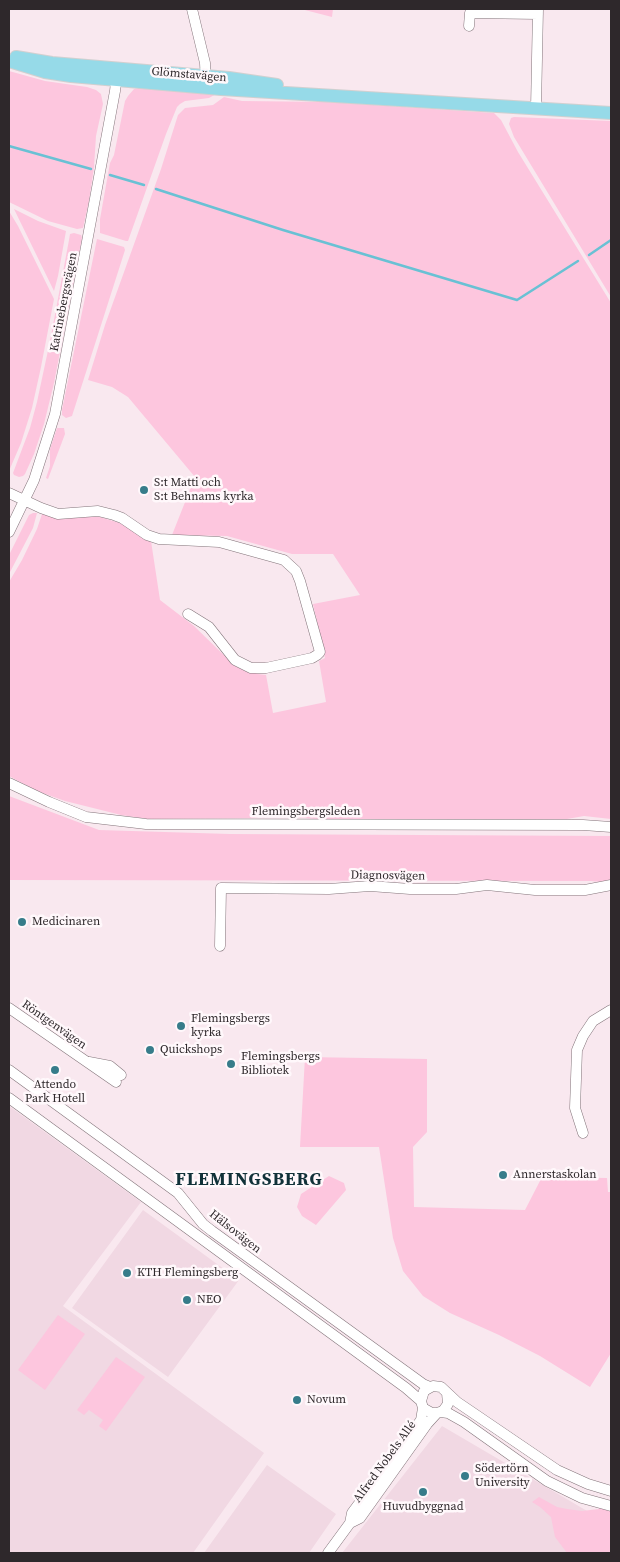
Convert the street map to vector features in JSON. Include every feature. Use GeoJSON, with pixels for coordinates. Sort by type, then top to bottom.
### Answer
{"type":"FeatureCollection","features":[{"type":"Feature","properties":{"kind":"main road","name":"Glömstavägen"},"geometry":{"type":"LineString","coordinates":[[9,55],[116,74]]}},
{"type":"Feature","properties":{"kind":"main road","name":"Glömstavägen"},"geometry":{"type":"LineString","coordinates":[[9,62],[45,72],[116,74],[368,98],[611,113]]}},
{"type":"Feature","properties":{"kind":"street"},"geometry":{"type":"LineString","coordinates":[[192,9],[205,62],[206,82]]}},
{"type":"Feature","properties":{"kind":"street"},"geometry":{"type":"LineString","coordinates":[[470,26],[470,13],[538,11],[536,108]]}},
{"type":"Feature","properties":{"kind":"street","name":"Katrinebergsvägen"},"geometry":{"type":"LineString","coordinates":[[9,532],[34,480],[55,414],[78,296],[116,74]]}},
{"type":"Feature","properties":{"kind":"street"},"geometry":{"type":"LineString","coordinates":[[9,493],[58,514],[106,512],[122,518],[146,534],[159,539],[219,542],[284,560],[296,571],[300,581],[320,650],[319,654],[312,658],[266,668],[251,668],[235,660],[209,627],[188,614]]}},
{"type":"Feature","properties":{"kind":"street","name":"Flemingsbergsleden"},"geometry":{"type":"LineString","coordinates":[[9,783],[86,817],[146,824],[573,825],[611,827]]}},
{"type":"Feature","properties":{"kind":"street","name":"Diagnosvägen"},"geometry":{"type":"LineString","coordinates":[[220,946],[221,888],[329,889],[370,886],[410,889],[456,889],[487,884],[535,890],[585,890],[611,885]]}},
{"type":"Feature","properties":{"kind":"street","name":"Röntgenvägen"},"geometry":{"type":"LineString","coordinates":[[9,1008],[86,1062],[118,1078]]}},
{"type":"Feature","properties":{"kind":"street"},"geometry":{"type":"LineString","coordinates":[[583,1132],[575,1108],[577,1050],[583,1036],[593,1021],[611,1010]]}},
{"type":"Feature","properties":{"kind":"street","name":"Hälsovägen"},"geometry":{"type":"LineString","coordinates":[[9,1070],[178,1193],[203,1224],[212,1231],[423,1384],[430,1386]]}},
{"type":"Feature","properties":{"kind":"street","name":"Hälsovägen"},"geometry":{"type":"LineString","coordinates":[[9,1098],[406,1388],[422,1404]]}},
{"type":"Feature","properties":{"kind":"street"},"geometry":{"type":"LineString","coordinates":[[611,1490],[588,1484],[557,1470],[458,1402],[438,1386],[430,1386],[422,1394],[422,1404],[428,1412],[448,1413],[464,1422],[547,1481],[582,1498],[611,1506]]}},
{"type":"Feature","properties":{"kind":"street"},"geometry":{"type":"LineString","coordinates":[[439,1413],[448,1404],[447,1393]]}},
{"type":"Feature","properties":{"kind":"street","name":"Alfred Nobels Allé"},"geometry":{"type":"LineString","coordinates":[[328,1553],[350,1523],[352,1513],[421,1420],[422,1404]]}},
{"type":"Feature","properties":{"kind":"street","name":"Alfred Nobels Allé"},"geometry":{"type":"LineString","coordinates":[[350,1523],[360,1518],[427,1424],[439,1413]]}},
{"type":"Feature","properties":{"kind":"shaded area"},"geometry":{"type":"Polygon","coordinates":[[[301,9],[333,9],[332,17],[301,9]]]}},
{"type":"Feature","properties":{"kind":"shaded area"},"geometry":{"type":"Polygon","coordinates":[[[9,71],[45,81],[87,87],[101,94],[103,104],[96,136],[94,167],[83,228],[77,229],[48,221],[9,202],[9,71]]]}},
{"type":"Feature","properties":{"kind":"shaded area"},"geometry":{"type":"Polygon","coordinates":[[[146,87],[216,94],[209,98],[185,101],[177,107],[128,241],[126,241],[100,233],[100,219],[110,163],[114,155],[125,101],[134,89],[146,87]]]}},
{"type":"Feature","properties":{"kind":"shaded area"},"geometry":{"type":"Polygon","coordinates":[[[224,97],[242,101],[328,102],[494,113],[501,120],[518,152],[611,303],[611,819],[584,816],[567,819],[317,819],[287,815],[262,815],[255,818],[147,819],[121,815],[65,801],[37,791],[9,776],[9,582],[22,560],[42,514],[65,518],[100,517],[123,524],[151,541],[160,600],[194,626],[235,666],[266,675],[273,713],[326,702],[319,661],[325,658],[313,604],[360,595],[333,554],[292,554],[227,536],[172,535],[195,477],[128,397],[112,387],[88,380],[105,325],[161,169],[178,115],[185,108],[213,105],[224,97]]]}},
{"type":"Feature","properties":{"kind":"shaded area"},"geometry":{"type":"Polygon","coordinates":[[[511,118],[611,121],[611,297],[514,137],[509,124],[511,118]]]}},
{"type":"Feature","properties":{"kind":"shaded area"},"geometry":{"type":"Polygon","coordinates":[[[14,209],[38,221],[66,231],[54,291],[14,209]]]}},
{"type":"Feature","properties":{"kind":"shaded area"},"geometry":{"type":"Polygon","coordinates":[[[9,211],[54,299],[32,408],[21,443],[9,471],[9,211]]]}},
{"type":"Feature","properties":{"kind":"shaded area"},"geometry":{"type":"Polygon","coordinates":[[[70,234],[81,235],[82,238],[54,383],[34,454],[25,474],[19,477],[13,473],[30,428],[37,402],[70,234]]]}},
{"type":"Feature","properties":{"kind":"shaded area"},"geometry":{"type":"Polygon","coordinates":[[[97,239],[124,247],[125,250],[72,416],[66,418],[62,415],[62,410],[97,239]]]}},
{"type":"Feature","properties":{"kind":"shaded area"},"geometry":{"type":"Polygon","coordinates":[[[57,428],[64,428],[65,434],[48,479],[46,478],[50,466],[50,449],[57,428]]]}},
{"type":"Feature","properties":{"kind":"shaded area"},"geometry":{"type":"Polygon","coordinates":[[[37,513],[33,528],[9,574],[9,555],[29,515],[37,513]]]}},
{"type":"Feature","properties":{"kind":"shaded area"},"geometry":{"type":"Polygon","coordinates":[[[9,796],[99,830],[230,834],[611,836],[611,883],[591,881],[9,880],[9,796]]]}},
{"type":"Feature","properties":{"kind":"shaded area"},"geometry":{"type":"Polygon","coordinates":[[[305,1057],[427,1059],[427,1132],[413,1147],[414,1207],[525,1210],[542,1177],[607,1178],[608,1192],[611,1192],[611,1353],[590,1387],[540,1356],[450,1313],[423,1296],[403,1271],[393,1238],[379,1147],[300,1147],[305,1057]]]}},
{"type":"Feature","properties":{"kind":"shaded area"},"geometry":{"type":"Polygon","coordinates":[[[9,1106],[141,1202],[63,1306],[264,1453],[193,1553],[9,1553],[9,1106]]]}},
{"type":"Feature","properties":{"kind":"shaded area"},"geometry":{"type":"Polygon","coordinates":[[[329,1176],[344,1183],[346,1190],[316,1225],[302,1216],[297,1207],[301,1194],[329,1176]]]}},
{"type":"Feature","properties":{"kind":"shaded area"},"geometry":{"type":"Polygon","coordinates":[[[143,1210],[239,1280],[168,1377],[72,1308],[143,1210]]]}},
{"type":"Feature","properties":{"kind":"shaded area"},"geometry":{"type":"Polygon","coordinates":[[[58,1315],[85,1334],[45,1390],[18,1370],[58,1315]]]}},
{"type":"Feature","properties":{"kind":"shaded area"},"geometry":{"type":"Polygon","coordinates":[[[116,1357],[145,1377],[106,1431],[99,1426],[103,1420],[89,1410],[84,1415],[77,1410],[116,1357]]]}},
{"type":"Feature","properties":{"kind":"shaded area","name":"Södertörn University"},"geometry":{"type":"Polygon","coordinates":[[[442,1426],[611,1525],[611,1553],[342,1553],[442,1426]]]}},
{"type":"Feature","properties":{"kind":"shaded area"},"geometry":{"type":"Polygon","coordinates":[[[267,1465],[336,1514],[309,1553],[204,1553],[267,1465]]]}},
{"type":"Feature","properties":{"kind":"shaded area"},"geometry":{"type":"Polygon","coordinates":[[[539,1497],[557,1507],[567,1509],[582,1511],[599,1509],[599,1506],[611,1509],[611,1553],[567,1553],[555,1537],[551,1517],[532,1502],[539,1497]]]}},
{"type":"Feature","properties":{"kind":"waterway"},"geometry":{"type":"LineString","coordinates":[[9,146],[91,169]]}},
{"type":"Feature","properties":{"kind":"waterway"},"geometry":{"type":"LineString","coordinates":[[110,175],[144,185]]}},
{"type":"Feature","properties":{"kind":"waterway"},"geometry":{"type":"LineString","coordinates":[[156,189],[283,230],[517,300],[578,261]]}},
{"type":"Feature","properties":{"kind":"waterway"},"geometry":{"type":"LineString","coordinates":[[589,255],[611,240]]}},
{"type":"Feature","properties":{"kind":"place","name":"S:t Matti och S:t Behnams kyrka"},"geometry":{"type":"Point","coordinates":[144,490]}},
{"type":"Feature","properties":{"kind":"place","name":"Medicinaren"},"geometry":{"type":"Point","coordinates":[22,922]}},
{"type":"Feature","properties":{"kind":"place","name":"Flemingsbergs kyrka"},"geometry":{"type":"Point","coordinates":[181,1026]}},
{"type":"Feature","properties":{"kind":"place","name":"Quickshops"},"geometry":{"type":"Point","coordinates":[150,1050]}},
{"type":"Feature","properties":{"kind":"place","name":"Flemingsbergs Bibliotek"},"geometry":{"type":"Point","coordinates":[231,1064]}},
{"type":"Feature","properties":{"kind":"place","name":"Attendo Park Hotell"},"geometry":{"type":"Point","coordinates":[55,1070]}},
{"type":"Feature","properties":{"kind":"place","name":"Annerstaskolan"},"geometry":{"type":"Point","coordinates":[503,1175]}},
{"type":"Feature","properties":{"kind":"place","name":"KTH Flemingsberg"},"geometry":{"type":"Point","coordinates":[127,1273]}},
{"type":"Feature","properties":{"kind":"place","name":"NEO"},"geometry":{"type":"Point","coordinates":[187,1300]}},
{"type":"Feature","properties":{"kind":"place","name":"Novum"},"geometry":{"type":"Point","coordinates":[297,1400]}},
{"type":"Feature","properties":{"kind":"place","name":"Södertörn University"},"geometry":{"type":"Point","coordinates":[465,1476]}},
{"type":"Feature","properties":{"kind":"place","name":"Huvudbyggnad"},"geometry":{"type":"Point","coordinates":[423,1492]}},
{"type":"Feature","properties":{"kind":"district","name":"FLEMINGSBERG"},"geometry":{"type":"Point","coordinates":[249,1180]}}]}
